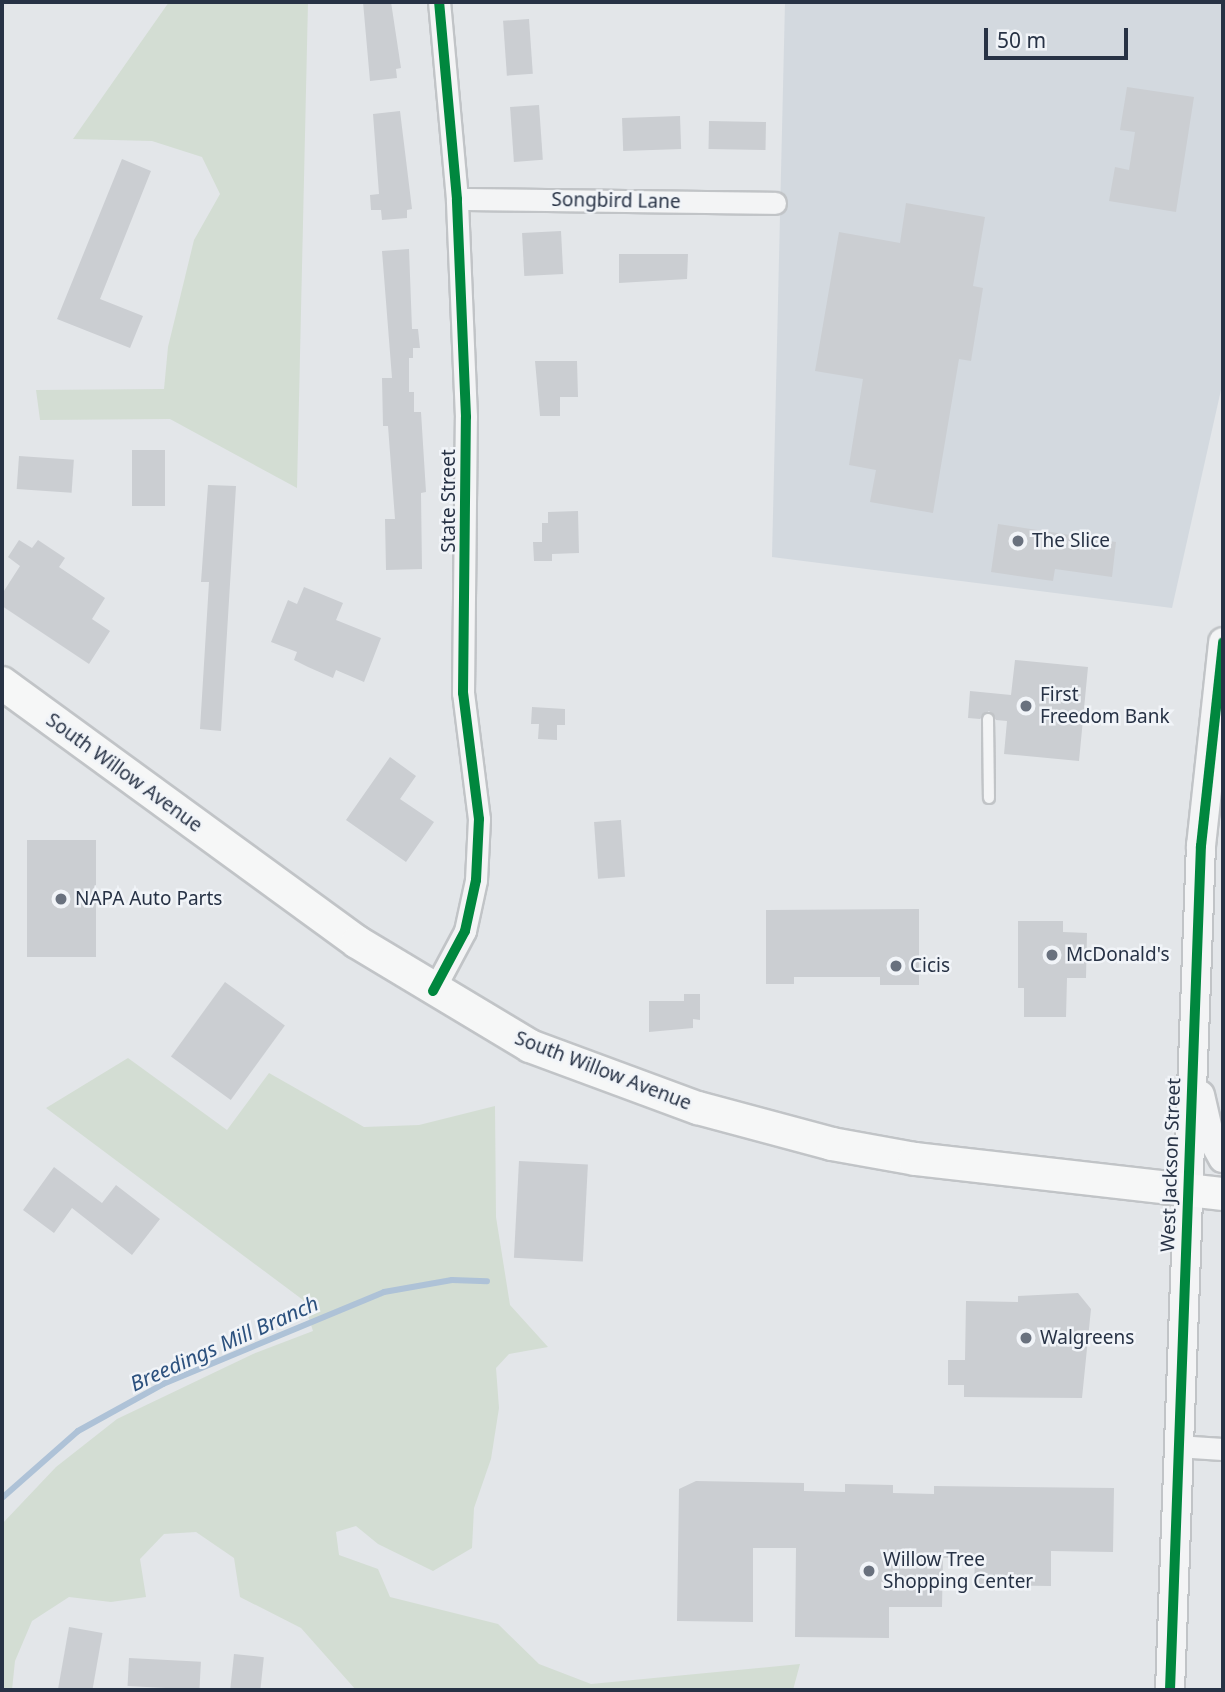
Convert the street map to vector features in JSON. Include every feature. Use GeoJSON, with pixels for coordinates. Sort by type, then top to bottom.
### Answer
{"type":"FeatureCollection","features":[{"type":"Feature","properties":{"kind":"main road","name":"South Willow Avenue"},"geometry":{"type":"LineString","coordinates":[[2,685],[336,928],[433,990],[530,1046],[698,1108],[832,1144],[915,1160],[1223,1194]]}},
{"type":"Feature","properties":{"kind":"street","name":"State Street"},"geometry":{"type":"LineString","coordinates":[[433,990],[464,930],[476,880],[479,819],[463,693],[462,630],[468,526],[457,199],[439,2]]}},
{"type":"Feature","properties":{"kind":"street","name":"Songbird Lane"},"geometry":{"type":"LineString","coordinates":[[457,199],[775,203]]}},
{"type":"Feature","properties":{"kind":"street","name":"West Jackson Street"},"geometry":{"type":"LineString","coordinates":[[1170,1690],[1176,1446],[1201,846],[1223,642]]}},
{"type":"Feature","properties":{"kind":"street"},"geometry":{"type":"LineString","coordinates":[[1193,1065],[1208,1131],[1223,1158]]}},
{"type":"Feature","properties":{"kind":"street"},"geometry":{"type":"LineString","coordinates":[[1176,1446],[1223,1449]]}},
{"type":"Feature","properties":{"kind":"lane"},"geometry":{"type":"LineString","coordinates":[[988,719],[989,799]]}},
{"type":"Feature","properties":{"kind":"shaded area"},"geometry":{"type":"Polygon","coordinates":[[[169,2],[308,2],[297,488],[170,419],[40,420],[36,390],[164,389],[168,347],[194,240],[220,194],[202,157],[152,141],[73,139],[169,2]]]}},
{"type":"Feature","properties":{"kind":"shaded area"},"geometry":{"type":"Polygon","coordinates":[[[785,2],[1223,2],[1223,381],[1172,608],[772,557],[785,2]]]}},
{"type":"Feature","properties":{"kind":"shaded area"},"geometry":{"type":"Polygon","coordinates":[[[128,1058],[227,1130],[269,1073],[364,1127],[419,1125],[495,1106],[496,1217],[510,1305],[548,1347],[509,1354],[496,1368],[499,1408],[491,1459],[474,1508],[472,1548],[433,1571],[378,1544],[356,1526],[336,1532],[339,1555],[378,1569],[390,1597],[498,1624],[539,1664],[591,1684],[800,1664],[793,1690],[356,1690],[301,1628],[240,1597],[234,1558],[196,1532],[164,1534],[140,1559],[146,1597],[111,1602],[69,1597],[32,1621],[15,1661],[12,1690],[2,1690],[2,1524],[56,1467],[117,1419],[253,1354],[313,1331],[303,1300],[46,1108],[128,1058]]]}},
{"type":"Feature","properties":{"kind":"building"},"geometry":{"type":"Polygon","coordinates":[[[363,2],[391,2],[401,68],[396,69],[397,78],[370,81],[363,2]]]}},
{"type":"Feature","properties":{"kind":"building"},"geometry":{"type":"Polygon","coordinates":[[[529,19],[533,74],[507,76],[503,21],[529,19]]]}},
{"type":"Feature","properties":{"kind":"building"},"geometry":{"type":"Polygon","coordinates":[[[1127,87],[1194,97],[1176,212],[1109,201],[1115,167],[1129,170],[1135,132],[1120,130],[1127,87]]]}},
{"type":"Feature","properties":{"kind":"building"},"geometry":{"type":"Polygon","coordinates":[[[539,105],[543,160],[514,162],[510,107],[539,105]]]}},
{"type":"Feature","properties":{"kind":"building"},"geometry":{"type":"Polygon","coordinates":[[[400,111],[412,209],[407,210],[407,218],[382,220],[381,210],[371,210],[370,195],[379,194],[373,114],[400,111]]]}},
{"type":"Feature","properties":{"kind":"building"},"geometry":{"type":"Polygon","coordinates":[[[680,116],[681,149],[623,151],[622,118],[680,116]]]}},
{"type":"Feature","properties":{"kind":"building"},"geometry":{"type":"Polygon","coordinates":[[[709,121],[766,122],[766,150],[709,149],[709,121]]]}},
{"type":"Feature","properties":{"kind":"building"},"geometry":{"type":"Polygon","coordinates":[[[122,159],[151,171],[100,299],[143,316],[130,348],[57,319],[122,159]]]}},
{"type":"Feature","properties":{"kind":"building"},"geometry":{"type":"Polygon","coordinates":[[[906,203],[985,217],[973,286],[983,288],[971,361],[959,359],[933,513],[870,502],[876,470],[849,465],[863,379],[815,371],[839,232],[900,243],[906,203]]]}},
{"type":"Feature","properties":{"kind":"building"},"geometry":{"type":"Polygon","coordinates":[[[561,231],[563,274],[524,276],[522,233],[561,231]]]}},
{"type":"Feature","properties":{"kind":"building"},"geometry":{"type":"Polygon","coordinates":[[[409,249],[412,329],[418,329],[420,348],[413,348],[413,358],[409,358],[409,392],[414,392],[414,412],[421,412],[426,492],[421,493],[422,569],[386,570],[385,519],[395,519],[388,426],[383,426],[382,378],[392,378],[382,251],[409,249]]]}},
{"type":"Feature","properties":{"kind":"building"},"geometry":{"type":"Polygon","coordinates":[[[619,254],[688,254],[687,279],[619,283],[619,254]]]}},
{"type":"Feature","properties":{"kind":"building"},"geometry":{"type":"Polygon","coordinates":[[[535,361],[577,361],[578,397],[560,397],[560,416],[540,416],[535,361]]]}},
{"type":"Feature","properties":{"kind":"building"},"geometry":{"type":"Polygon","coordinates":[[[132,450],[165,450],[165,506],[132,506],[132,450]]]}},
{"type":"Feature","properties":{"kind":"building"},"geometry":{"type":"Polygon","coordinates":[[[19,456],[74,460],[72,493],[17,489],[19,456]]]}},
{"type":"Feature","properties":{"kind":"building"},"geometry":{"type":"Polygon","coordinates":[[[208,485],[236,486],[221,731],[200,729],[209,582],[201,582],[208,485]]]}},
{"type":"Feature","properties":{"kind":"building"},"geometry":{"type":"Polygon","coordinates":[[[578,511],[579,553],[552,554],[552,561],[534,561],[533,542],[542,542],[542,523],[548,523],[548,512],[578,511]]]}},
{"type":"Feature","properties":{"kind":"building"},"geometry":{"type":"Polygon","coordinates":[[[998,524],[1116,542],[1112,577],[1055,569],[1053,581],[991,572],[998,524]]]}},
{"type":"Feature","properties":{"kind":"building"},"geometry":{"type":"Polygon","coordinates":[[[19,540],[32,548],[38,540],[65,558],[59,567],[105,598],[92,619],[110,631],[89,664],[2,606],[2,594],[20,566],[8,557],[19,540]]]}},
{"type":"Feature","properties":{"kind":"building"},"geometry":{"type":"Polygon","coordinates":[[[304,587],[343,603],[336,620],[381,638],[364,682],[336,670],[333,678],[294,660],[297,652],[271,642],[288,600],[297,604],[304,587]]]}},
{"type":"Feature","properties":{"kind":"building","name":"First Freedom Bank"},"geometry":{"type":"Polygon","coordinates":[[[1015,660],[1088,667],[1079,761],[1004,754],[1007,721],[996,720],[989,711],[980,719],[968,718],[970,691],[1011,695],[1015,660]]]}},
{"type":"Feature","properties":{"kind":"building"},"geometry":{"type":"Polygon","coordinates":[[[532,707],[565,709],[565,725],[557,725],[557,740],[538,739],[539,724],[531,724],[532,707]]]}},
{"type":"Feature","properties":{"kind":"building"},"geometry":{"type":"Polygon","coordinates":[[[390,757],[416,776],[400,799],[434,822],[406,862],[346,820],[390,757]]]}},
{"type":"Feature","properties":{"kind":"building"},"geometry":{"type":"Polygon","coordinates":[[[621,820],[625,877],[598,879],[594,822],[621,820]]]}},
{"type":"Feature","properties":{"kind":"building","name":"NAPA Auto Parts"},"geometry":{"type":"Polygon","coordinates":[[[27,840],[96,840],[96,957],[27,957],[27,840]]]}},
{"type":"Feature","properties":{"kind":"building"},"geometry":{"type":"Polygon","coordinates":[[[919,909],[919,985],[880,985],[880,977],[794,977],[794,984],[766,984],[766,910],[919,909]]]}},
{"type":"Feature","properties":{"kind":"building","name":"McDonald's"},"geometry":{"type":"Polygon","coordinates":[[[1018,921],[1063,921],[1063,932],[1087,933],[1086,978],[1067,978],[1066,1017],[1024,1017],[1024,988],[1018,988],[1018,921]]]}},
{"type":"Feature","properties":{"kind":"building"},"geometry":{"type":"Polygon","coordinates":[[[225,982],[285,1025],[231,1100],[171,1056],[225,982]]]}},
{"type":"Feature","properties":{"kind":"building"},"geometry":{"type":"Polygon","coordinates":[[[684,994],[700,994],[700,1020],[693,1019],[693,1028],[649,1032],[649,1001],[684,1001],[684,994]]]}},
{"type":"Feature","properties":{"kind":"building"},"geometry":{"type":"Polygon","coordinates":[[[519,1161],[588,1165],[583,1261],[514,1258],[519,1161]]]}},
{"type":"Feature","properties":{"kind":"building"},"geometry":{"type":"Polygon","coordinates":[[[54,1167],[102,1203],[116,1185],[160,1219],[132,1255],[72,1208],[54,1233],[23,1210],[54,1167]]]}},
{"type":"Feature","properties":{"kind":"building","name":"Walgreens"},"geometry":{"type":"Polygon","coordinates":[[[1078,1293],[1091,1309],[1082,1398],[964,1397],[964,1385],[948,1385],[948,1360],[965,1360],[966,1301],[1018,1302],[1018,1296],[1078,1293]]]}},
{"type":"Feature","properties":{"kind":"building","name":"Willow Tree Shopping Center"},"geometry":{"type":"Polygon","coordinates":[[[696,1481],[804,1483],[804,1491],[845,1492],[845,1484],[893,1485],[893,1493],[934,1494],[934,1486],[1114,1488],[1113,1552],[1051,1551],[1051,1586],[974,1585],[975,1558],[943,1558],[942,1607],[889,1607],[889,1638],[795,1637],[796,1548],[753,1548],[753,1622],[677,1621],[679,1489],[696,1481]]]}},
{"type":"Feature","properties":{"kind":"building"},"geometry":{"type":"Polygon","coordinates":[[[69,1627],[102,1633],[92,1690],[58,1690],[69,1627]]]}},
{"type":"Feature","properties":{"kind":"building"},"geometry":{"type":"Polygon","coordinates":[[[234,1654],[264,1657],[260,1690],[230,1690],[234,1654]]]}},
{"type":"Feature","properties":{"kind":"building"},"geometry":{"type":"Polygon","coordinates":[[[129,1658],[201,1662],[199,1690],[128,1686],[129,1658]]]}},
{"type":"Feature","properties":{"kind":"waterway","name":"Breedings Mill Branch"},"geometry":{"type":"LineString","coordinates":[[2,1498],[78,1431],[163,1384],[384,1292],[452,1280],[487,1281]]}},
{"type":"Feature","properties":{"kind":"cycle path"},"geometry":{"type":"LineString","coordinates":[[433,991],[465,931],[476,880],[479,819],[463,693],[466,417],[457,199],[439,2]]}},
{"type":"Feature","properties":{"kind":"cycle path"},"geometry":{"type":"LineString","coordinates":[[1170,1690],[1201,846],[1223,642]]}},
{"type":"Feature","properties":{"kind":"place","name":"The Slice"},"geometry":{"type":"Point","coordinates":[1018,541]}},
{"type":"Feature","properties":{"kind":"place","name":"First Freedom Bank"},"geometry":{"type":"Point","coordinates":[1026,706]}},
{"type":"Feature","properties":{"kind":"place","name":"NAPA Auto Parts"},"geometry":{"type":"Point","coordinates":[61,899]}},
{"type":"Feature","properties":{"kind":"place","name":"McDonald's"},"geometry":{"type":"Point","coordinates":[1052,955]}},
{"type":"Feature","properties":{"kind":"place","name":"Cicis"},"geometry":{"type":"Point","coordinates":[896,966]}},
{"type":"Feature","properties":{"kind":"place","name":"Walgreens"},"geometry":{"type":"Point","coordinates":[1026,1338]}},
{"type":"Feature","properties":{"kind":"place","name":"Willow Tree Shopping Center"},"geometry":{"type":"Point","coordinates":[869,1571]}}]}
